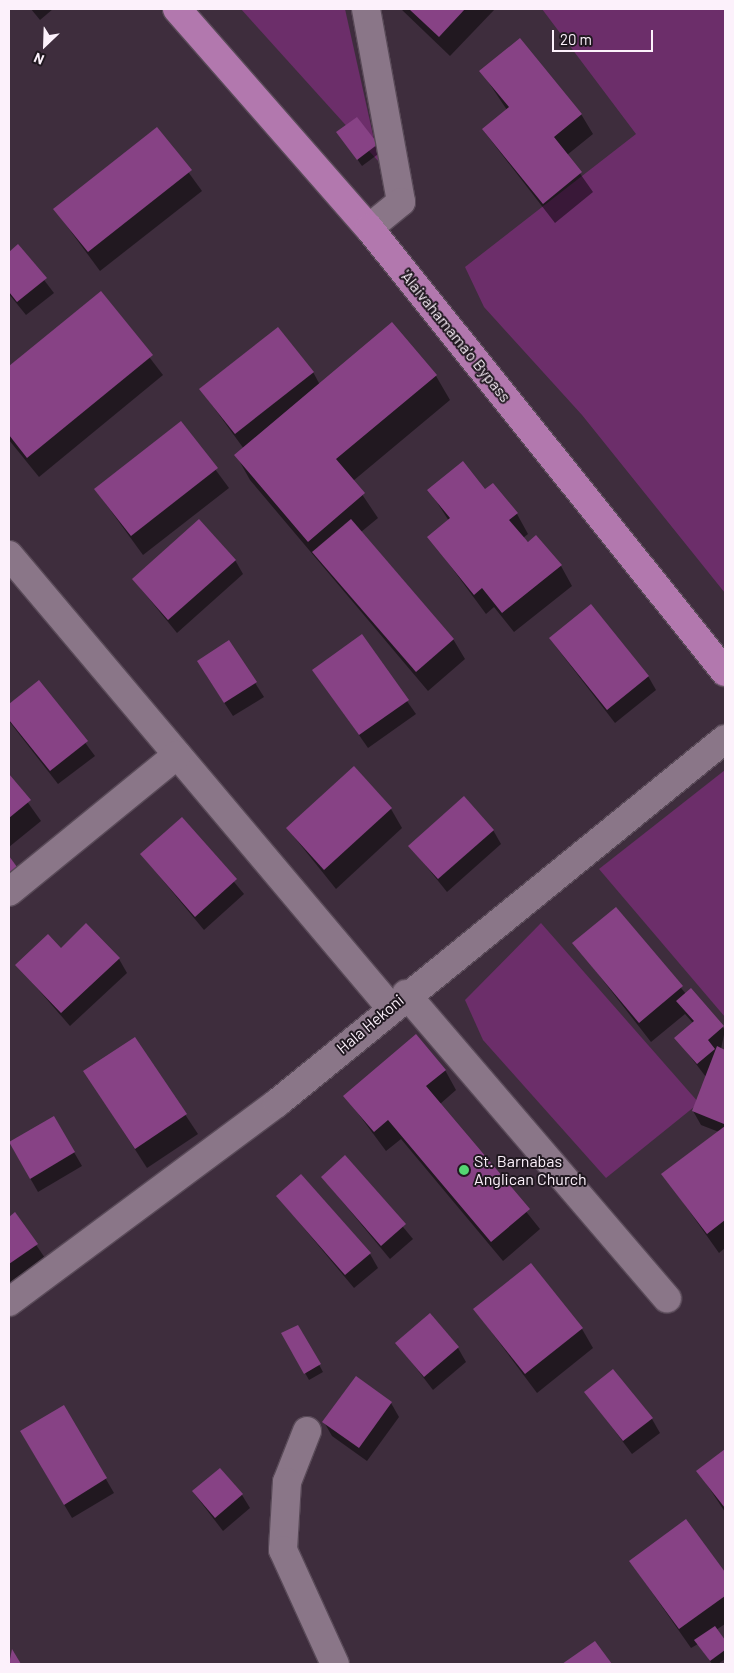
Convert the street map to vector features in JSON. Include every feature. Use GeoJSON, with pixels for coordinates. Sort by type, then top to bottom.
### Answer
{"type":"FeatureCollection","features":[{"type":"Feature","properties":{"kind":"main road","name":"'Alaivahamama'o Bypass"},"geometry":{"type":"LineString","coordinates":[[177,9],[369,228],[725,672]]}},
{"type":"Feature","properties":{"kind":"street"},"geometry":{"type":"LineString","coordinates":[[366,9],[401,202],[369,228]]}},
{"type":"Feature","properties":{"kind":"street"},"geometry":{"type":"LineString","coordinates":[[9,555],[177,755],[667,1298]]}},
{"type":"Feature","properties":{"kind":"street","name":"Hala Hekoni"},"geometry":{"type":"LineString","coordinates":[[9,1302],[277,1103],[398,1000],[725,739]]}},
{"type":"Feature","properties":{"kind":"street"},"geometry":{"type":"LineString","coordinates":[[9,892],[177,755]]}},
{"type":"Feature","properties":{"kind":"street"},"geometry":{"type":"LineString","coordinates":[[307,1431],[286,1482],[283,1550],[335,1664]]}},
{"type":"Feature","properties":{"kind":"shaded area"},"geometry":{"type":"Polygon","coordinates":[[[241,9],[345,9],[379,162],[241,9]]]}},
{"type":"Feature","properties":{"kind":"shaded area"},"geometry":{"type":"Polygon","coordinates":[[[542,9],[725,9],[725,593],[582,415],[484,307],[465,267],[636,134],[542,9]]]}},
{"type":"Feature","properties":{"kind":"shaded area"},"geometry":{"type":"Polygon","coordinates":[[[725,770],[725,1017],[599,869],[725,770]]]}},
{"type":"Feature","properties":{"kind":"shaded area"},"geometry":{"type":"Polygon","coordinates":[[[541,923],[699,1103],[606,1178],[483,1040],[465,1000],[541,923]]]}},
{"type":"Feature","properties":{"kind":"building"},"geometry":{"type":"Polygon","coordinates":[[[409,9],[465,9],[439,37],[409,9]]]}},
{"type":"Feature","properties":{"kind":"building"},"geometry":{"type":"Polygon","coordinates":[[[520,38],[582,114],[554,137],[582,172],[543,204],[482,129],[509,107],[479,71],[520,38]]]}},
{"type":"Feature","properties":{"kind":"building"},"geometry":{"type":"Polygon","coordinates":[[[357,117],[378,144],[357,160],[336,132],[357,117]]]}},
{"type":"Feature","properties":{"kind":"building"},"geometry":{"type":"Polygon","coordinates":[[[157,127],[192,170],[88,252],[53,209],[157,127]]]}},
{"type":"Feature","properties":{"kind":"building"},"geometry":{"type":"Polygon","coordinates":[[[18,244],[47,278],[17,302],[9,292],[9,252],[18,244]]]}},
{"type":"Feature","properties":{"kind":"building"},"geometry":{"type":"Polygon","coordinates":[[[101,291],[153,355],[27,458],[9,435],[9,366],[101,291]]]}},
{"type":"Feature","properties":{"kind":"building"},"geometry":{"type":"Polygon","coordinates":[[[392,322],[437,375],[336,459],[365,493],[308,542],[234,455],[392,322]]]}},
{"type":"Feature","properties":{"kind":"building"},"geometry":{"type":"Polygon","coordinates":[[[278,327],[314,372],[235,434],[199,389],[278,327]]]}},
{"type":"Feature","properties":{"kind":"building"},"geometry":{"type":"Polygon","coordinates":[[[181,421],[218,468],[131,536],[94,489],[181,421]]]}},
{"type":"Feature","properties":{"kind":"building"},"geometry":{"type":"Polygon","coordinates":[[[463,461],[485,489],[493,483],[518,513],[509,520],[528,542],[536,535],[562,565],[502,613],[482,588],[474,595],[427,537],[450,518],[427,490],[463,461]]]}},
{"type":"Feature","properties":{"kind":"building"},"geometry":{"type":"Polygon","coordinates":[[[199,519],[236,560],[168,620],[132,579],[199,519]]]}},
{"type":"Feature","properties":{"kind":"building"},"geometry":{"type":"Polygon","coordinates":[[[351,519],[454,639],[416,672],[312,552],[351,519]]]}},
{"type":"Feature","properties":{"kind":"building"},"geometry":{"type":"Polygon","coordinates":[[[591,604],[649,676],[607,710],[549,638],[591,604]]]}},
{"type":"Feature","properties":{"kind":"building"},"geometry":{"type":"Polygon","coordinates":[[[362,634],[409,700],[359,735],[312,670],[362,634]]]}},
{"type":"Feature","properties":{"kind":"building"},"geometry":{"type":"Polygon","coordinates":[[[229,640],[257,682],[224,703],[197,661],[229,640]]]}},
{"type":"Feature","properties":{"kind":"building"},"geometry":{"type":"Polygon","coordinates":[[[39,680],[88,741],[50,771],[9,720],[9,704],[39,680]]]}},
{"type":"Feature","properties":{"kind":"building"},"geometry":{"type":"Polygon","coordinates":[[[354,766],[392,808],[324,870],[286,828],[354,766]]]}},
{"type":"Feature","properties":{"kind":"building"},"geometry":{"type":"Polygon","coordinates":[[[9,774],[31,800],[9,818],[9,774]]]}},
{"type":"Feature","properties":{"kind":"building"},"geometry":{"type":"Polygon","coordinates":[[[464,796],[494,830],[438,879],[408,846],[464,796]]]}},
{"type":"Feature","properties":{"kind":"building"},"geometry":{"type":"Polygon","coordinates":[[[182,817],[237,879],[195,917],[140,854],[182,817]]]}},
{"type":"Feature","properties":{"kind":"building"},"geometry":{"type":"Polygon","coordinates":[[[9,856],[17,867],[9,874],[9,856]]]}},
{"type":"Feature","properties":{"kind":"building"},"geometry":{"type":"Polygon","coordinates":[[[616,907],[683,986],[639,1023],[572,943],[616,907]]]}},
{"type":"Feature","properties":{"kind":"building"},"geometry":{"type":"Polygon","coordinates":[[[86,923],[120,958],[61,1013],[15,965],[48,934],[61,948],[86,923]]]}},
{"type":"Feature","properties":{"kind":"building"},"geometry":{"type":"Polygon","coordinates":[[[691,988],[724,1026],[708,1040],[715,1049],[697,1064],[674,1038],[694,1021],[676,1001],[691,988]]]}},
{"type":"Feature","properties":{"kind":"building","name":"St. Barnabas Anglican Church"},"geometry":{"type":"Polygon","coordinates":[[[416,1034],[446,1070],[426,1086],[530,1209],[491,1242],[388,1120],[374,1132],[343,1096],[416,1034]]]}},
{"type":"Feature","properties":{"kind":"building"},"geometry":{"type":"Polygon","coordinates":[[[135,1037],[187,1114],[135,1149],[83,1071],[135,1037]]]}},
{"type":"Feature","properties":{"kind":"building"},"geometry":{"type":"Polygon","coordinates":[[[717,1046],[725,1050],[724,1124],[692,1111],[717,1046]]]}},
{"type":"Feature","properties":{"kind":"building"},"geometry":{"type":"Polygon","coordinates":[[[54,1116],[75,1152],[30,1179],[9,1142],[54,1116]]]}},
{"type":"Feature","properties":{"kind":"building"},"geometry":{"type":"Polygon","coordinates":[[[725,1126],[725,1220],[707,1234],[661,1174],[725,1126]]]}},
{"type":"Feature","properties":{"kind":"building"},"geometry":{"type":"Polygon","coordinates":[[[345,1155],[406,1224],[381,1246],[321,1177],[345,1155]]]}},
{"type":"Feature","properties":{"kind":"building"},"geometry":{"type":"Polygon","coordinates":[[[301,1174],[371,1253],[345,1275],[276,1196],[301,1174]]]}},
{"type":"Feature","properties":{"kind":"building"},"geometry":{"type":"Polygon","coordinates":[[[15,1212],[38,1244],[9,1264],[9,1217],[15,1212]]]}},
{"type":"Feature","properties":{"kind":"building"},"geometry":{"type":"Polygon","coordinates":[[[531,1263],[583,1328],[525,1374],[473,1309],[531,1263]]]}},
{"type":"Feature","properties":{"kind":"building"},"geometry":{"type":"Polygon","coordinates":[[[430,1313],[459,1347],[424,1377],[395,1343],[430,1313]]]}},
{"type":"Feature","properties":{"kind":"building"},"geometry":{"type":"Polygon","coordinates":[[[298,1325],[321,1364],[304,1374],[281,1333],[298,1325]]]}},
{"type":"Feature","properties":{"kind":"building"},"geometry":{"type":"Polygon","coordinates":[[[613,1369],[653,1418],[623,1441],[584,1392],[613,1369]]]}},
{"type":"Feature","properties":{"kind":"building"},"geometry":{"type":"Polygon","coordinates":[[[356,1376],[392,1402],[359,1448],[322,1422],[356,1376]]]}},
{"type":"Feature","properties":{"kind":"building"},"geometry":{"type":"Polygon","coordinates":[[[64,1405],[107,1478],[64,1505],[20,1431],[64,1405]]]}},
{"type":"Feature","properties":{"kind":"building"},"geometry":{"type":"Polygon","coordinates":[[[725,1449],[725,1508],[696,1471],[725,1449]]]}},
{"type":"Feature","properties":{"kind":"building"},"geometry":{"type":"Polygon","coordinates":[[[220,1468],[243,1494],[215,1518],[192,1491],[220,1468]]]}},
{"type":"Feature","properties":{"kind":"building"},"geometry":{"type":"Polygon","coordinates":[[[686,1519],[725,1572],[725,1596],[679,1629],[629,1561],[686,1519]]]}},
{"type":"Feature","properties":{"kind":"building"},"geometry":{"type":"Polygon","coordinates":[[[715,1626],[725,1640],[725,1650],[710,1661],[694,1640],[715,1626]]]}},
{"type":"Feature","properties":{"kind":"building"},"geometry":{"type":"Polygon","coordinates":[[[595,1641],[612,1664],[562,1664],[595,1641]]]}},
{"type":"Feature","properties":{"kind":"building"},"geometry":{"type":"Polygon","coordinates":[[[12,1649],[21,1664],[9,1664],[12,1649]]]}},
{"type":"Feature","properties":{"kind":"place","name":"St. Barnabas Anglican Church"},"geometry":{"type":"Point","coordinates":[464,1170]}}]}
